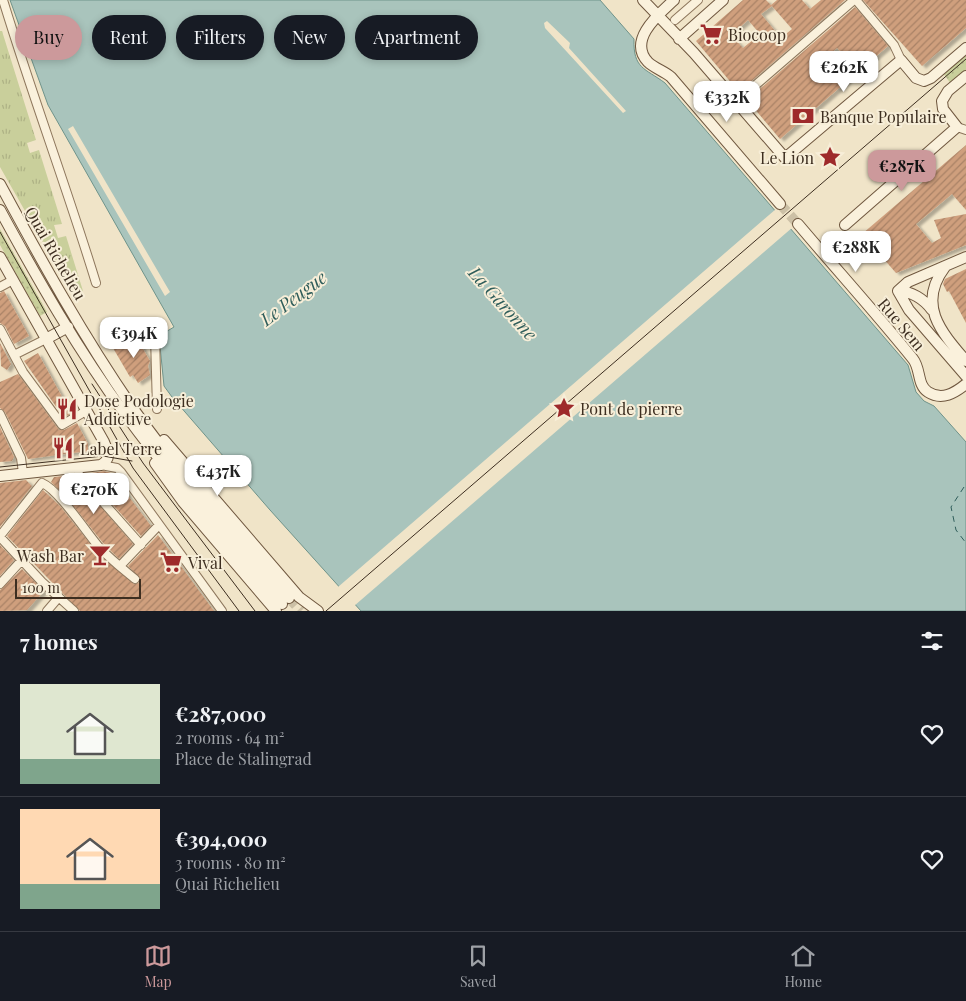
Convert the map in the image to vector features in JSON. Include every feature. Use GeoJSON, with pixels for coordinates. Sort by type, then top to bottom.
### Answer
{"type":"FeatureCollection","features":[{"type":"Feature","properties":{"kind":"street"},"geometry":{"type":"LineString","coordinates":[[3,0],[35,101],[66,186],[96,283]]}},
{"type":"Feature","properties":{"kind":"street"},"geometry":{"type":"LineString","coordinates":[[643,0],[736,102],[783,157],[787,158],[901,60]]}},
{"type":"Feature","properties":{"kind":"street"},"geometry":{"type":"LineString","coordinates":[[652,0],[657,15]]}},
{"type":"Feature","properties":{"kind":"street"},"geometry":{"type":"LineString","coordinates":[[674,0],[657,15],[643,35],[642,47],[644,56],[650,64],[671,77],[780,204]]}},
{"type":"Feature","properties":{"kind":"street"},"geometry":{"type":"LineString","coordinates":[[675,20],[698,0]]}},
{"type":"Feature","properties":{"kind":"street"},"geometry":{"type":"LineString","coordinates":[[679,39],[723,0]]}},
{"type":"Feature","properties":{"kind":"street"},"geometry":{"type":"LineString","coordinates":[[736,102],[855,0],[894,45],[901,60],[916,78],[928,80],[966,48]]}},
{"type":"Feature","properties":{"kind":"street"},"geometry":{"type":"LineString","coordinates":[[845,225],[962,128],[943,109],[942,101],[945,94],[966,76]]}},
{"type":"Feature","properties":{"kind":"street","name":"Quai Richelieu"},"geometry":{"type":"LineString","coordinates":[[0,184],[128,410]]}},
{"type":"Feature","properties":{"kind":"street","name":"Quai Richelieu"},"geometry":{"type":"LineString","coordinates":[[0,210],[68,327],[128,410],[204,499],[282,604]]}},
{"type":"Feature","properties":{"kind":"street","name":"Rue Sem"},"geometry":{"type":"LineString","coordinates":[[798,224],[914,361],[924,389],[935,395],[944,396],[952,394],[966,384]]}},
{"type":"Feature","properties":{"kind":"street"},"geometry":{"type":"LineString","coordinates":[[0,257],[109,454],[107,461],[101,465]]}},
{"type":"Feature","properties":{"kind":"street"},"geometry":{"type":"LineString","coordinates":[[898,291],[908,282],[966,257]]}},
{"type":"Feature","properties":{"kind":"street"},"geometry":{"type":"LineString","coordinates":[[932,310],[932,292],[938,276],[945,266]]}},
{"type":"Feature","properties":{"kind":"street"},"geometry":{"type":"LineString","coordinates":[[0,287],[13,280]]}},
{"type":"Feature","properties":{"kind":"street"},"geometry":{"type":"LineString","coordinates":[[898,291],[905,291],[922,299],[932,310],[943,333],[966,361]]}},
{"type":"Feature","properties":{"kind":"street"},"geometry":{"type":"LineString","coordinates":[[898,291],[910,310],[966,376]]}},
{"type":"Feature","properties":{"kind":"street"},"geometry":{"type":"LineString","coordinates":[[14,355],[68,327]]}},
{"type":"Feature","properties":{"kind":"street"},"geometry":{"type":"LineString","coordinates":[[0,328],[23,372],[62,425],[86,411]]}},
{"type":"Feature","properties":{"kind":"street"},"geometry":{"type":"LineString","coordinates":[[155,336],[157,409]]}},
{"type":"Feature","properties":{"kind":"street"},"geometry":{"type":"LineString","coordinates":[[128,410],[163,476],[183,502],[282,604]]}},
{"type":"Feature","properties":{"kind":"street"},"geometry":{"type":"LineString","coordinates":[[128,410],[175,451],[310,609]]}},
{"type":"Feature","properties":{"kind":"street"},"geometry":{"type":"LineString","coordinates":[[0,414],[21,458],[23,473]]}},
{"type":"Feature","properties":{"kind":"street"},"geometry":{"type":"LineString","coordinates":[[0,476],[101,465],[116,468],[222,611]]}},
{"type":"Feature","properties":{"kind":"street"},"geometry":{"type":"LineString","coordinates":[[78,468],[78,474],[140,545]]}},
{"type":"Feature","properties":{"kind":"street"},"geometry":{"type":"LineString","coordinates":[[41,472],[42,483],[66,506],[100,549],[134,579]]}},
{"type":"Feature","properties":{"kind":"street"},"geometry":{"type":"LineString","coordinates":[[42,483],[0,536],[22,561],[74,611]]}},
{"type":"Feature","properties":{"kind":"street"},"geometry":{"type":"LineString","coordinates":[[120,566],[159,525]]}},
{"type":"Feature","properties":{"kind":"street"},"geometry":{"type":"LineString","coordinates":[[0,584],[22,561]]}},
{"type":"Feature","properties":{"kind":"street"},"geometry":{"type":"LineString","coordinates":[[47,611],[59,597]]}},
{"type":"Feature","properties":{"kind":"green space"},"geometry":{"type":"Polygon","coordinates":[[[0,31],[2,31],[36,140],[27,143],[30,153],[39,150],[62,224],[54,225],[58,238],[66,236],[83,291],[74,297],[0,167],[0,31]]]}},
{"type":"Feature","properties":{"kind":"green space"},"geometry":{"type":"Polygon","coordinates":[[[966,53],[966,71],[951,84],[943,73],[966,53]]]}},
{"type":"Feature","properties":{"kind":"green space"},"geometry":{"type":"Polygon","coordinates":[[[0,229],[47,312],[40,316],[0,245],[0,229]]]}},
{"type":"Feature","properties":{"kind":"water"},"geometry":{"type":"Polygon","coordinates":[[[10,0],[600,0],[634,39],[636,56],[642,67],[665,83],[908,365],[916,392],[924,401],[934,406],[966,442],[966,611],[361,611],[270,510],[164,386],[159,336],[174,327],[48,105],[32,60],[82,60],[82,15],[15,15],[10,0]]]}},
{"type":"Feature","properties":{"kind":"pier"},"geometry":{"type":"Polygon","coordinates":[[[547,21],[570,43],[569,48],[626,111],[623,113],[545,28],[544,23],[547,21]]]}},
{"type":"Feature","properties":{"kind":"pier"},"geometry":{"type":"Polygon","coordinates":[[[73,126],[170,292],[165,296],[68,129],[73,126]]]}},
{"type":"Feature","properties":{"kind":"pier","name":"Pont de pierre"},"geometry":{"type":"Polygon","coordinates":[[[776,209],[793,227],[354,606],[338,587],[776,209]]]}},
{"type":"Feature","properties":{"kind":"building"},"geometry":{"type":"Polygon","coordinates":[[[743,0],[766,0],[771,5],[777,0],[802,0],[810,9],[821,0],[845,0],[739,92],[696,41],[743,0]],[[772,6],[761,14],[781,38],[792,29],[772,6]],[[748,20],[731,35],[743,48],[760,34],[748,20]]]}},
{"type":"Feature","properties":{"kind":"building"},"geometry":{"type":"Polygon","coordinates":[[[863,0],[966,0],[966,28],[922,66],[863,0]]]}},
{"type":"Feature","properties":{"kind":"building"},"geometry":{"type":"Polygon","coordinates":[[[855,7],[888,46],[780,139],[747,100],[855,7]],[[837,48],[812,70],[820,80],[846,57],[837,48]]]}},
{"type":"Feature","properties":{"kind":"building"},"geometry":{"type":"Polygon","coordinates":[[[966,145],[966,210],[952,194],[916,224],[932,243],[941,238],[934,220],[966,214],[966,245],[896,273],[862,234],[966,145]]]}},
{"type":"Feature","properties":{"kind":"building"},"geometry":{"type":"Polygon","coordinates":[[[966,269],[966,323],[949,291],[947,292],[943,284],[945,279],[966,269]]]}},
{"type":"Feature","properties":{"kind":"building"},"geometry":{"type":"Polygon","coordinates":[[[4,291],[29,336],[14,344],[5,326],[0,323],[0,293],[4,291]]]}},
{"type":"Feature","properties":{"kind":"building"},"geometry":{"type":"Polygon","coordinates":[[[135,335],[150,361],[148,366],[150,375],[138,383],[133,375],[130,377],[113,348],[135,335]]]}},
{"type":"Feature","properties":{"kind":"building"},"geometry":{"type":"Polygon","coordinates":[[[0,343],[11,364],[7,370],[1,366],[0,343]]]}},
{"type":"Feature","properties":{"kind":"building"},"geometry":{"type":"Polygon","coordinates":[[[38,353],[71,413],[64,418],[24,361],[38,353]]]}},
{"type":"Feature","properties":{"kind":"building"},"geometry":{"type":"Polygon","coordinates":[[[18,374],[59,430],[64,430],[77,423],[88,444],[88,451],[28,459],[5,412],[0,408],[0,382],[18,374]]]}},
{"type":"Feature","properties":{"kind":"building"},"geometry":{"type":"Polygon","coordinates":[[[0,427],[14,457],[12,461],[0,462],[0,427]]]}},
{"type":"Feature","properties":{"kind":"building"},"geometry":{"type":"Polygon","coordinates":[[[104,471],[111,473],[151,526],[141,536],[85,474],[104,471]]]}},
{"type":"Feature","properties":{"kind":"building"},"geometry":{"type":"Polygon","coordinates":[[[73,475],[133,544],[119,559],[51,482],[54,477],[73,475]]]}},
{"type":"Feature","properties":{"kind":"building"},"geometry":{"type":"Polygon","coordinates":[[[26,480],[32,486],[0,527],[0,483],[26,480]]]}},
{"type":"Feature","properties":{"kind":"building"},"geometry":{"type":"Polygon","coordinates":[[[43,490],[60,506],[99,555],[134,584],[139,583],[140,578],[128,566],[158,535],[214,611],[80,611],[7,536],[43,490]]]}},
{"type":"Feature","properties":{"kind":"building"},"geometry":{"type":"Polygon","coordinates":[[[0,545],[14,560],[0,576],[0,545]]]}},
{"type":"Feature","properties":{"kind":"building"},"geometry":{"type":"Polygon","coordinates":[[[22,569],[44,591],[27,610],[0,611],[0,590],[22,569]]]}},
{"type":"Feature","properties":{"kind":"ferry route"},"geometry":{"type":"LineString","coordinates":[[964,487],[951,507],[956,530],[966,543]]}},
{"type":"Feature","properties":{"kind":"tunnel"},"geometry":{"type":"LineString","coordinates":[[780,204],[798,224]]}},
{"type":"Feature","properties":{"kind":"tunnel"},"geometry":{"type":"LineString","coordinates":[[289,598],[301,611]]}},
{"type":"Feature","properties":{"kind":"tram line"},"geometry":{"type":"LineString","coordinates":[[326,611],[966,59]]}},
{"type":"Feature","properties":{"kind":"tram line"},"geometry":{"type":"LineString","coordinates":[[0,232],[133,468],[239,611]]}},
{"type":"Feature","properties":{"kind":"tram line"},"geometry":{"type":"LineString","coordinates":[[92,384],[143,463],[255,611]]}},
{"type":"Feature","properties":{"kind":"tram line"},"geometry":{"type":"LineString","coordinates":[[0,467],[103,456],[132,461]]}},
{"type":"Feature","properties":{"kind":"place","name":"Biocoop"},"geometry":{"type":"Point","coordinates":[711,34]}},
{"type":"Feature","properties":{"kind":"place","name":"Banque Populaire"},"geometry":{"type":"Point","coordinates":[803,116]}},
{"type":"Feature","properties":{"kind":"place","name":"Le Lion"},"geometry":{"type":"Point","coordinates":[830,157]}},
{"type":"Feature","properties":{"kind":"place","name":"Pont de pierre"},"geometry":{"type":"Point","coordinates":[564,408]}},
{"type":"Feature","properties":{"kind":"place","name":"Dose Podologie Addictive"},"geometry":{"type":"Point","coordinates":[67,409]}},
{"type":"Feature","properties":{"kind":"place","name":"Label Terre"},"geometry":{"type":"Point","coordinates":[63,448]}},
{"type":"Feature","properties":{"kind":"place","name":"Wash Bar"},"geometry":{"type":"Point","coordinates":[100,555]}},
{"type":"Feature","properties":{"kind":"place","name":"Vival"},"geometry":{"type":"Point","coordinates":[171,562]}},
{"type":"Feature","properties":{"kind":"water label","name":"Le Peugue"},"geometry":{"type":"Point","coordinates":[293,298]}},
{"type":"Feature","properties":{"kind":"water label","name":"La Garonne"},"geometry":{"type":"Point","coordinates":[503,303]}}]}
